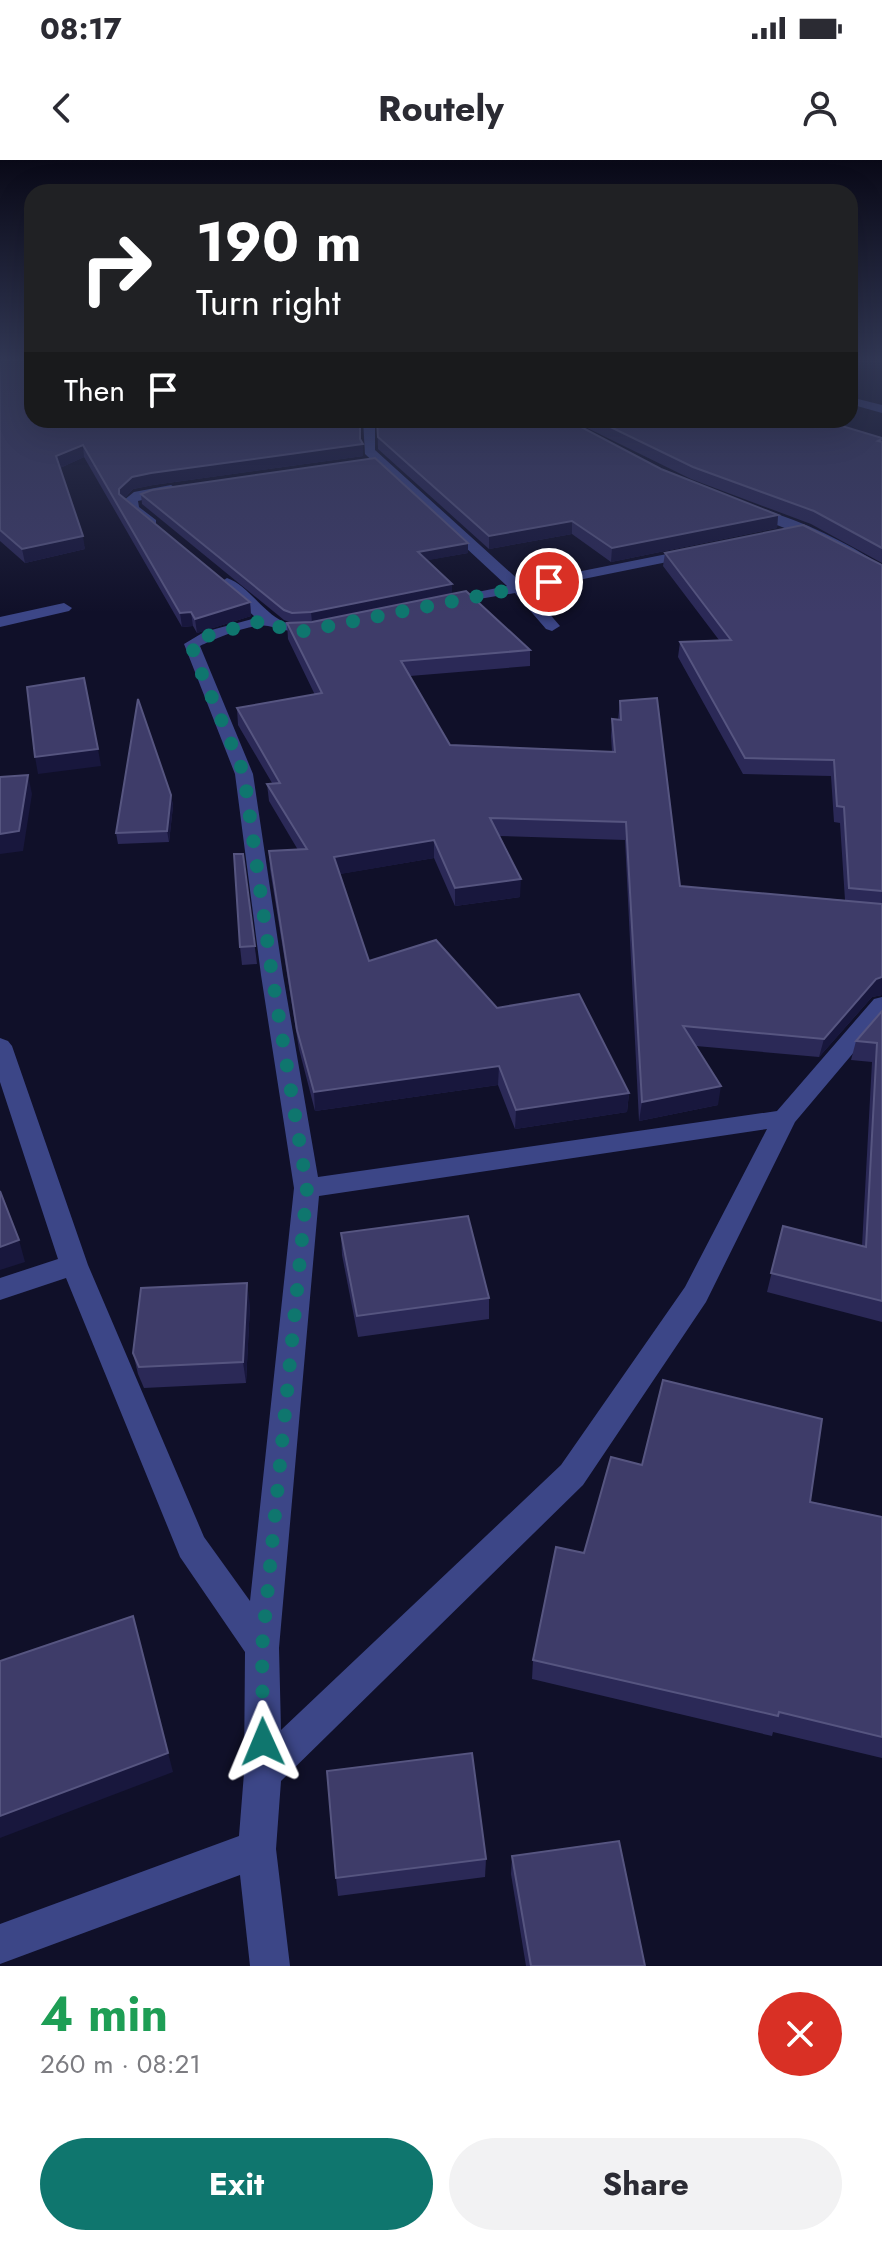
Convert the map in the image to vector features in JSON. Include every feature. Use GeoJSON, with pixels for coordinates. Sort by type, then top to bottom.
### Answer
{"type":"FeatureCollection","features":[{"type":"Feature","properties":{"kind":"street"},"geometry":{"type":"LineString","coordinates":[[369,444],[369,451],[519,588],[552,626]]}},
{"type":"Feature","properties":{"kind":"street"},"geometry":{"type":"LineString","coordinates":[[353,464],[381,460]]}},
{"type":"Feature","properties":{"kind":"street"},"geometry":{"type":"LineString","coordinates":[[168,537],[130,504],[139,495],[182,488]]}},
{"type":"Feature","properties":{"kind":"street"},"geometry":{"type":"LineString","coordinates":[[734,504],[805,530],[846,550],[882,573]]}},
{"type":"Feature","properties":{"kind":"street"},"geometry":{"type":"LineString","coordinates":[[774,536],[805,530]]}},
{"type":"Feature","properties":{"kind":"street"},"geometry":{"type":"LineString","coordinates":[[430,606],[713,548]]}},
{"type":"Feature","properties":{"kind":"street"},"geometry":{"type":"LineString","coordinates":[[215,573],[277,626],[290,631],[341,624]]}},
{"type":"Feature","properties":{"kind":"street"},"geometry":{"type":"LineString","coordinates":[[0,622],[64,608]]}},
{"type":"Feature","properties":{"kind":"street"},"geometry":{"type":"LineString","coordinates":[[269,619],[210,635],[192,644],[244,774],[272,975],[307,1188],[262,1648],[263,1773],[257,1849],[270,1966]]}},
{"type":"Feature","properties":{"kind":"street"},"geometry":{"type":"LineString","coordinates":[[263,1773],[572,1475],[696,1294],[785,1118],[882,1004]]}},
{"type":"Feature","properties":{"kind":"street"},"geometry":{"type":"LineString","coordinates":[[0,1046],[74,1265],[192,1546],[262,1648]]}},
{"type":"Feature","properties":{"kind":"street"},"geometry":{"type":"LineString","coordinates":[[307,1188],[785,1118]]}},
{"type":"Feature","properties":{"kind":"street"},"geometry":{"type":"LineString","coordinates":[[0,1289],[74,1265]]}},
{"type":"Feature","properties":{"kind":"street"},"geometry":{"type":"LineString","coordinates":[[0,1944],[257,1849]]}},
{"type":"Feature","properties":{"kind":"building"},"geometry":{"type":"Polygon","coordinates":[[[0,444],[361,444],[151,473],[132,477],[119,489],[119,494],[250,602],[195,619],[191,612],[180,613],[83,445],[56,456],[83,536],[22,549],[0,530],[0,444]]]}},
{"type":"Feature","properties":{"kind":"building"},"geometry":{"type":"Polygon","coordinates":[[[386,444],[614,444],[661,469],[778,515],[612,548],[572,521],[489,536],[386,444]]]}},
{"type":"Feature","properties":{"kind":"building"},"geometry":{"type":"Polygon","coordinates":[[[646,444],[882,444],[882,548],[814,511],[693,467],[646,444]]]}},
{"type":"Feature","properties":{"kind":"building"},"geometry":{"type":"Polygon","coordinates":[[[375,458],[468,543],[418,552],[452,584],[311,612],[292,613],[284,610],[141,494],[152,490],[375,458]]]}},
{"type":"Feature","properties":{"kind":"building"},"geometry":{"type":"Polygon","coordinates":[[[803,525],[882,565],[882,891],[849,888],[844,807],[837,806],[834,760],[745,758],[680,642],[731,640],[665,553],[803,525]]]}},
{"type":"Feature","properties":{"kind":"building"},"geometry":{"type":"Polygon","coordinates":[[[466,591],[530,650],[401,661],[450,745],[615,752],[612,719],[621,720],[620,701],[657,698],[680,886],[882,904],[882,977],[876,979],[824,1039],[683,1026],[721,1086],[642,1102],[626,822],[490,818],[521,879],[455,888],[434,840],[334,857],[369,961],[436,940],[497,1008],[579,994],[629,1093],[516,1110],[499,1066],[314,1092],[297,1030],[269,851],[307,849],[267,784],[280,783],[237,708],[322,693],[287,623],[312,622],[466,591]]]}},
{"type":"Feature","properties":{"kind":"building"},"geometry":{"type":"Polygon","coordinates":[[[84,678],[98,749],[35,757],[27,687],[84,678]]]}},
{"type":"Feature","properties":{"kind":"building"},"geometry":{"type":"Polygon","coordinates":[[[138,699],[171,795],[167,831],[116,833],[138,699]]]}},
{"type":"Feature","properties":{"kind":"building"},"geometry":{"type":"Polygon","coordinates":[[[28,775],[19,831],[0,834],[0,777],[28,775]]]}},
{"type":"Feature","properties":{"kind":"building"},"geometry":{"type":"Polygon","coordinates":[[[234,854],[243,854],[255,946],[240,947],[234,854]]]}},
{"type":"Feature","properties":{"kind":"building"},"geometry":{"type":"Polygon","coordinates":[[[882,1011],[882,1301],[771,1273],[783,1226],[866,1247],[877,1043],[856,1041],[882,1011]]]}},
{"type":"Feature","properties":{"kind":"building"},"geometry":{"type":"Polygon","coordinates":[[[0,1191],[19,1240],[0,1247],[0,1191]]]}},
{"type":"Feature","properties":{"kind":"building"},"geometry":{"type":"Polygon","coordinates":[[[468,1216],[489,1298],[357,1316],[341,1233],[468,1216]]]}},
{"type":"Feature","properties":{"kind":"building"},"geometry":{"type":"Polygon","coordinates":[[[247,1283],[243,1362],[139,1367],[133,1353],[141,1288],[247,1283]]]}},
{"type":"Feature","properties":{"kind":"building"},"geometry":{"type":"Polygon","coordinates":[[[663,1380],[822,1419],[810,1502],[882,1517],[882,1737],[533,1660],[556,1547],[584,1553],[611,1457],[642,1465],[663,1380]]]}},
{"type":"Feature","properties":{"kind":"building"},"geometry":{"type":"Polygon","coordinates":[[[133,1616],[168,1753],[0,1816],[0,1661],[133,1616]]]}},
{"type":"Feature","properties":{"kind":"building"},"geometry":{"type":"Polygon","coordinates":[[[472,1753],[486,1859],[336,1878],[327,1771],[472,1753]]]}},
{"type":"Feature","properties":{"kind":"building"},"geometry":{"type":"Polygon","coordinates":[[[619,1841],[645,1966],[531,1966],[512,1856],[619,1841]]]}},
{"type":"Feature","properties":{"kind":"route"},"geometry":{"type":"LineString","coordinates":[[263,1742],[262,1648],[307,1188],[241,759],[194,655],[192,644],[210,635],[269,619],[282,629],[299,632],[549,582]]}}]}
